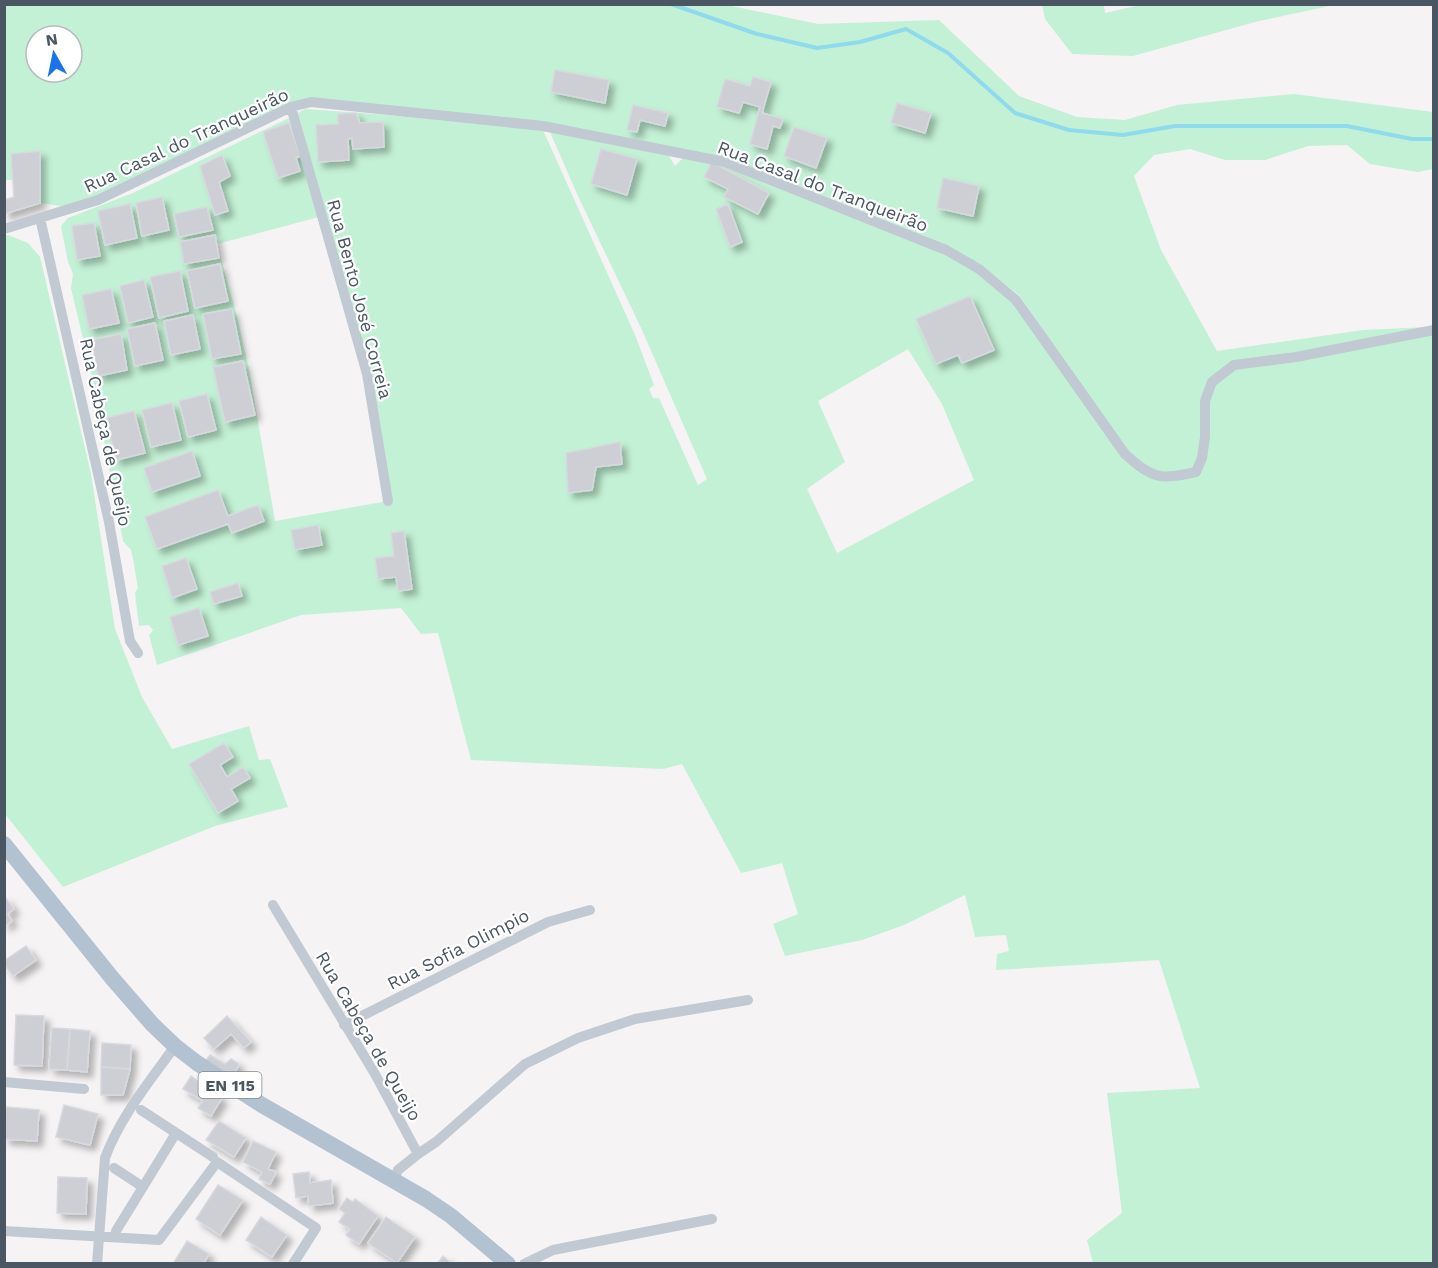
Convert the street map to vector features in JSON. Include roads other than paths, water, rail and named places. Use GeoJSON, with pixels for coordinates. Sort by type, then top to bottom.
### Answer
{"type":"FeatureCollection","features":[{"type":"Feature","properties":{"kind":"main road","name":"EN 115"},"geometry":{"type":"LineString","coordinates":[[4,844],[112,978],[152,1024],[175,1046],[262,1105],[394,1179],[451,1216],[508,1263]]}},
{"type":"Feature","properties":{"kind":"street","name":"Rua Casal do Tranqueirão"},"geometry":{"type":"LineString","coordinates":[[4,229],[98,200],[291,107],[311,102],[543,126],[725,162],[946,250],[979,269],[1016,300],[1125,453],[1143,470],[1156,476],[1172,477],[1196,472],[1202,458],[1205,437],[1205,401],[1212,382],[1234,365],[1296,357],[1434,330]]}},
{"type":"Feature","properties":{"kind":"street","name":"Rua Bento José Correia"},"geometry":{"type":"LineString","coordinates":[[291,107],[367,374],[388,501]]}},
{"type":"Feature","properties":{"kind":"street","name":"Rua Cabeça de Queijo"},"geometry":{"type":"LineString","coordinates":[[40,218],[109,522],[130,640],[138,653]]}},
{"type":"Feature","properties":{"kind":"street","name":"Rua Cabeça de Queijo"},"geometry":{"type":"LineString","coordinates":[[273,904],[375,1074],[418,1154]]}},
{"type":"Feature","properties":{"kind":"street","name":"Rua Sofia Olimpio"},"geometry":{"type":"LineString","coordinates":[[344,1024],[548,922],[590,909]]}},
{"type":"Feature","properties":{"kind":"street"},"geometry":{"type":"LineString","coordinates":[[394,1179],[398,1170],[436,1142],[525,1064],[578,1038],[635,1019],[748,1000]]}},
{"type":"Feature","properties":{"kind":"street"},"geometry":{"type":"LineString","coordinates":[[97,1263],[105,1158],[130,1110],[175,1046]]}},
{"type":"Feature","properties":{"kind":"street"},"geometry":{"type":"LineString","coordinates":[[4,1082],[84,1089]]}},
{"type":"Feature","properties":{"kind":"street"},"geometry":{"type":"LineString","coordinates":[[141,1110],[213,1157]]}},
{"type":"Feature","properties":{"kind":"street"},"geometry":{"type":"LineString","coordinates":[[116,1231],[176,1133]]}},
{"type":"Feature","properties":{"kind":"street"},"geometry":{"type":"LineString","coordinates":[[4,1231],[159,1240],[218,1162],[316,1228],[293,1263]]}},
{"type":"Feature","properties":{"kind":"street"},"geometry":{"type":"LineString","coordinates":[[114,1168],[143,1186]]}},
{"type":"Feature","properties":{"kind":"street"},"geometry":{"type":"LineString","coordinates":[[524,1263],[553,1250],[712,1219]]}},
{"type":"Feature","properties":{"kind":"waterway"},"geometry":{"type":"LineString","coordinates":[[671,4],[757,34],[817,48],[860,42],[906,29],[948,53],[1015,113],[1069,130],[1123,135],[1175,126],[1347,126],[1412,139],[1434,139]]}}]}
